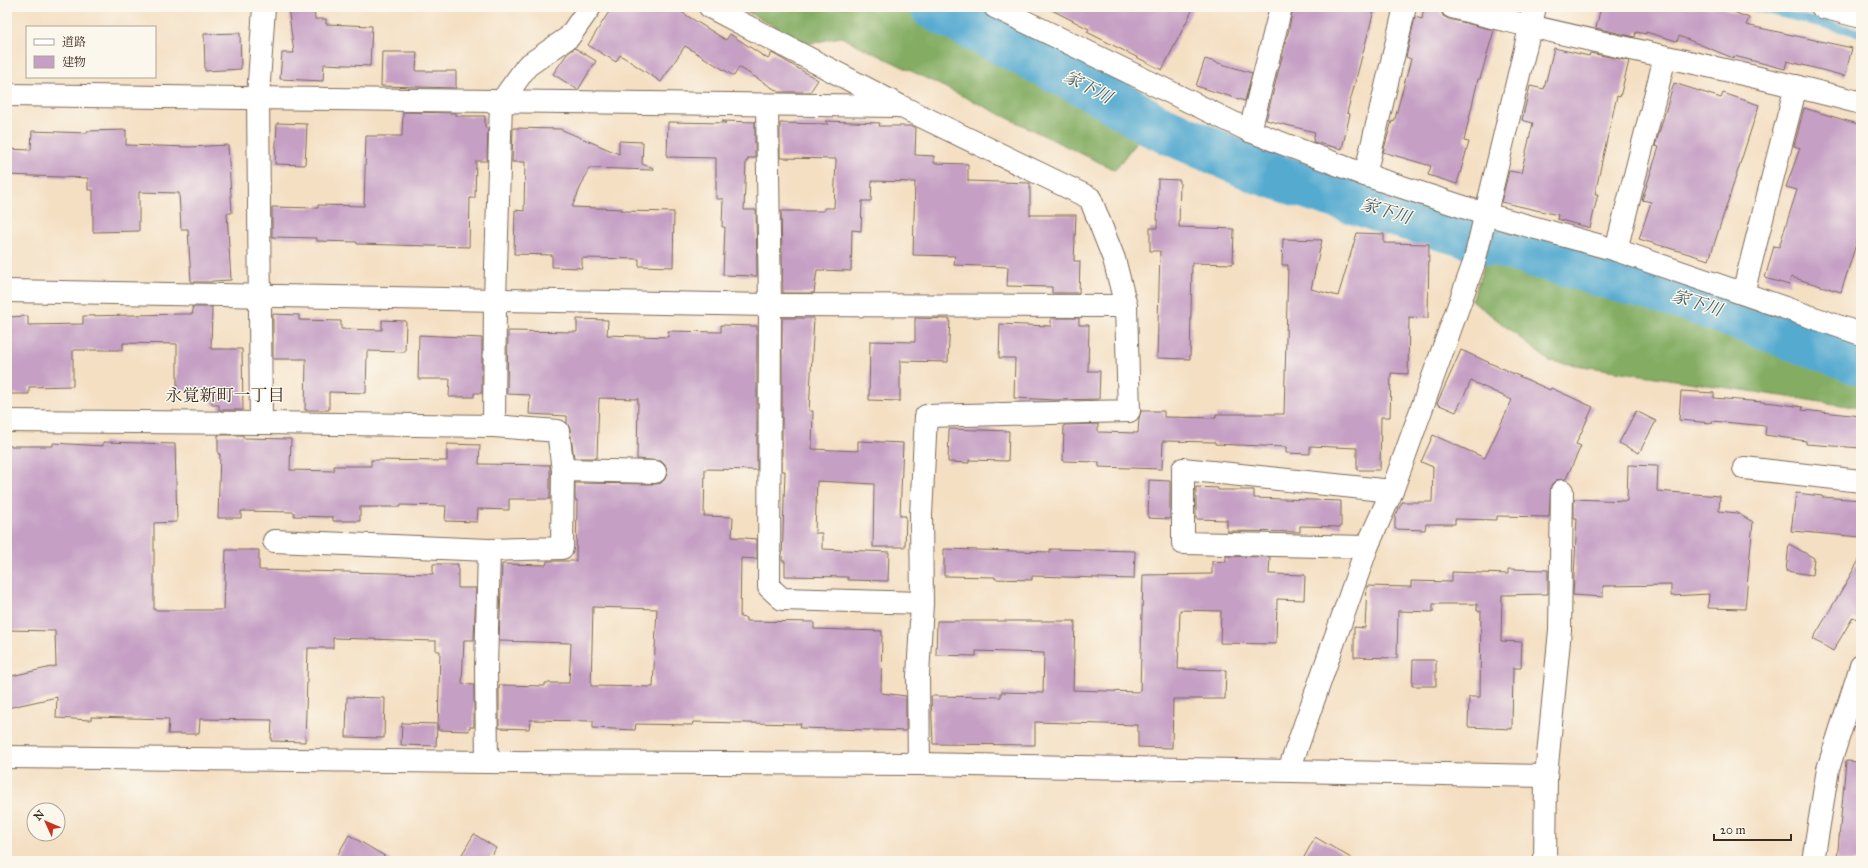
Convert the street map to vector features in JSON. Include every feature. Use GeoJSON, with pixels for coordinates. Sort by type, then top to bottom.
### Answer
{"type":"FeatureCollection","features":[{"type":"Feature","properties":{"kind":"street"},"geometry":{"type":"LineString","coordinates":[[261,423],[258,97],[264,7]]}},
{"type":"Feature","properties":{"kind":"street"},"geometry":{"type":"LineString","coordinates":[[494,426],[495,300],[502,102],[527,66],[569,38],[590,7]]}},
{"type":"Feature","properties":{"kind":"street"},"geometry":{"type":"LineString","coordinates":[[710,7],[900,106],[1090,198],[1114,259],[1126,306],[1129,411],[926,416],[921,515],[922,603],[918,676],[919,764]]}},
{"type":"Feature","properties":{"kind":"street"},"geometry":{"type":"LineString","coordinates":[[995,7],[1250,131],[1365,175],[1485,214],[1616,250],[1860,331]]}},
{"type":"Feature","properties":{"kind":"street"},"geometry":{"type":"LineString","coordinates":[[1250,131],[1281,7]]}},
{"type":"Feature","properties":{"kind":"street"},"geometry":{"type":"LineString","coordinates":[[1365,175],[1406,7]]}},
{"type":"Feature","properties":{"kind":"street"},"geometry":{"type":"LineString","coordinates":[[1452,7],[1532,17],[1665,57],[1796,86],[1861,103]]}},
{"type":"Feature","properties":{"kind":"street"},"geometry":{"type":"LineString","coordinates":[[1822,7],[1861,17]]}},
{"type":"Feature","properties":{"kind":"street"},"geometry":{"type":"LineString","coordinates":[[1289,770],[1367,547],[1392,491],[1474,263],[1532,17]]}},
{"type":"Feature","properties":{"kind":"street"},"geometry":{"type":"LineString","coordinates":[[1616,250],[1665,57]]}},
{"type":"Feature","properties":{"kind":"street"},"geometry":{"type":"LineString","coordinates":[[1743,293],[1796,86]]}},
{"type":"Feature","properties":{"kind":"street"},"geometry":{"type":"LineString","coordinates":[[7,95],[900,106]]}},
{"type":"Feature","properties":{"kind":"street"},"geometry":{"type":"LineString","coordinates":[[767,105],[770,305],[769,587],[782,599],[922,603]]}},
{"type":"Feature","properties":{"kind":"street"},"geometry":{"type":"LineString","coordinates":[[7,291],[770,305],[1126,306]]}},
{"type":"Feature","properties":{"kind":"street"},"geometry":{"type":"LineString","coordinates":[[7,421],[494,426],[558,431],[563,470],[562,548],[489,550],[274,541]]}},
{"type":"Feature","properties":{"kind":"street"},"geometry":{"type":"LineString","coordinates":[[1744,468],[1861,481]]}},
{"type":"Feature","properties":{"kind":"street"},"geometry":{"type":"LineString","coordinates":[[1367,547],[1183,543],[1183,469],[1392,491]]}},
{"type":"Feature","properties":{"kind":"street"},"geometry":{"type":"LineString","coordinates":[[563,470],[655,472]]}},
{"type":"Feature","properties":{"kind":"street"},"geometry":{"type":"LineString","coordinates":[[1545,861],[1546,776],[1560,630],[1562,491]]}},
{"type":"Feature","properties":{"kind":"street"},"geometry":{"type":"LineString","coordinates":[[487,762],[486,668],[489,550]]}},
{"type":"Feature","properties":{"kind":"street"},"geometry":{"type":"LineString","coordinates":[[1812,861],[1828,769],[1861,666]]}},
{"type":"Feature","properties":{"kind":"street"},"geometry":{"type":"LineString","coordinates":[[7,757],[487,762],[919,764],[1546,776]]}},
{"type":"Feature","properties":{"kind":"green space"},"geometry":{"type":"Polygon","coordinates":[[[738,7],[909,7],[1146,129],[1115,170],[841,37],[807,44],[738,7]]]}},
{"type":"Feature","properties":{"kind":"green space"},"geometry":{"type":"Polygon","coordinates":[[[1490,249],[1686,307],[1861,371],[1861,408],[1549,361],[1472,300],[1490,249]]]}},
{"type":"Feature","properties":{"kind":"building"},"geometry":{"type":"Polygon","coordinates":[[[288,7],[314,7],[315,19],[326,19],[326,24],[372,26],[370,66],[324,64],[323,81],[280,79],[282,53],[294,53],[288,7]]]}},
{"type":"Feature","properties":{"kind":"building"},"geometry":{"type":"Polygon","coordinates":[[[612,7],[673,7],[726,40],[730,34],[768,59],[772,53],[818,80],[810,92],[779,92],[739,67],[734,76],[685,46],[661,82],[620,55],[616,62],[588,45],[612,7]]]}},
{"type":"Feature","properties":{"kind":"building"},"geometry":{"type":"Polygon","coordinates":[[[1046,7],[1194,7],[1162,70],[1087,32],[1089,29],[1046,7]]]}},
{"type":"Feature","properties":{"kind":"building"},"geometry":{"type":"Polygon","coordinates":[[[1293,7],[1375,7],[1347,113],[1350,114],[1342,149],[1313,142],[1315,132],[1266,120],[1289,29],[1293,7]]]}},
{"type":"Feature","properties":{"kind":"building"},"geometry":{"type":"Polygon","coordinates":[[[1424,7],[1440,7],[1443,16],[1449,19],[1494,30],[1480,79],[1478,79],[1464,141],[1469,142],[1457,184],[1428,175],[1431,166],[1383,152],[1392,121],[1394,122],[1411,59],[1406,57],[1415,17],[1422,19],[1424,7]]]}},
{"type":"Feature","properties":{"kind":"building"},"geometry":{"type":"Polygon","coordinates":[[[1601,7],[1721,7],[1749,18],[1746,25],[1852,48],[1845,76],[1787,61],[1785,69],[1734,56],[1733,58],[1679,36],[1677,41],[1646,32],[1646,34],[1636,32],[1635,37],[1596,28],[1601,7]]]}},
{"type":"Feature","properties":{"kind":"building"},"geometry":{"type":"Polygon","coordinates":[[[240,33],[241,69],[205,71],[204,34],[240,33]]]}},
{"type":"Feature","properties":{"kind":"building"},"geometry":{"type":"Polygon","coordinates":[[[575,48],[596,61],[578,90],[553,74],[567,54],[575,48]]]}},
{"type":"Feature","properties":{"kind":"building"},"geometry":{"type":"Polygon","coordinates":[[[1554,48],[1589,56],[1590,53],[1629,61],[1620,97],[1617,96],[1595,194],[1598,194],[1590,228],[1557,219],[1558,215],[1501,202],[1509,171],[1521,173],[1533,123],[1522,120],[1530,86],[1544,89],[1554,48]]]}},
{"type":"Feature","properties":{"kind":"building"},"geometry":{"type":"Polygon","coordinates":[[[382,52],[417,52],[416,71],[456,71],[456,88],[381,86],[382,52]]]}},
{"type":"Feature","properties":{"kind":"building"},"geometry":{"type":"Polygon","coordinates":[[[1205,59],[1252,73],[1245,101],[1196,86],[1205,59]]]}},
{"type":"Feature","properties":{"kind":"building"},"geometry":{"type":"Polygon","coordinates":[[[1674,83],[1721,98],[1723,93],[1759,105],[1709,260],[1639,239],[1651,202],[1642,200],[1659,147],[1655,146],[1674,83]]]}},
{"type":"Feature","properties":{"kind":"building"},"geometry":{"type":"Polygon","coordinates":[[[1804,108],[1861,125],[1861,229],[1841,292],[1791,277],[1789,285],[1765,278],[1774,246],[1779,247],[1797,190],[1786,187],[1800,148],[1794,146],[1804,108]]]}},
{"type":"Feature","properties":{"kind":"building"},"geometry":{"type":"Polygon","coordinates":[[[403,112],[456,113],[456,116],[485,116],[485,128],[488,128],[487,161],[476,161],[475,198],[470,198],[469,247],[357,244],[357,242],[317,241],[317,238],[272,237],[272,207],[318,208],[318,205],[364,206],[366,136],[402,136],[403,112]]]}},
{"type":"Feature","properties":{"kind":"building"},"geometry":{"type":"Polygon","coordinates":[[[722,121],[755,122],[755,158],[748,158],[748,161],[746,161],[744,210],[756,210],[757,276],[723,275],[725,227],[722,227],[723,199],[716,199],[716,158],[667,157],[668,122],[726,123],[722,121]]]}},
{"type":"Feature","properties":{"kind":"building"},"geometry":{"type":"Polygon","coordinates":[[[825,121],[880,123],[879,126],[913,126],[916,128],[915,155],[934,156],[934,163],[968,164],[968,181],[1030,183],[1030,215],[1076,215],[1074,261],[1080,261],[1079,293],[1052,293],[1052,287],[1007,286],[1008,267],[954,265],[955,256],[913,255],[915,182],[872,181],[871,201],[862,201],[861,231],[852,230],[851,271],[817,270],[814,293],[783,293],[781,211],[824,211],[824,208],[834,208],[836,159],[780,158],[780,123],[829,124],[825,121]]]}},
{"type":"Feature","properties":{"kind":"building"},"geometry":{"type":"Polygon","coordinates":[[[277,123],[307,124],[305,165],[275,164],[277,123]]]}},
{"type":"Feature","properties":{"kind":"building"},"geometry":{"type":"Polygon","coordinates":[[[513,128],[560,129],[619,154],[619,141],[643,142],[642,164],[653,168],[652,170],[589,168],[572,207],[622,209],[622,211],[674,212],[673,267],[639,266],[639,259],[582,258],[582,268],[552,267],[552,255],[514,254],[515,210],[524,211],[525,162],[512,162],[513,128]]]}},
{"type":"Feature","properties":{"kind":"building"},"geometry":{"type":"Polygon","coordinates":[[[126,130],[126,145],[190,147],[228,145],[232,213],[227,213],[231,280],[191,282],[188,229],[181,229],[179,193],[139,192],[139,231],[93,232],[93,190],[88,190],[88,178],[7,175],[7,149],[31,150],[32,131],[87,133],[87,131],[126,130]]]}},
{"type":"Feature","properties":{"kind":"building"},"geometry":{"type":"Polygon","coordinates":[[[1158,179],[1180,180],[1179,227],[1234,229],[1233,264],[1192,263],[1190,359],[1157,358],[1160,251],[1150,251],[1150,228],[1157,228],[1158,179]]]}},
{"type":"Feature","properties":{"kind":"building"},"geometry":{"type":"Polygon","coordinates":[[[1357,233],[1384,234],[1384,243],[1429,244],[1428,318],[1409,317],[1408,374],[1391,373],[1390,417],[1381,417],[1380,470],[1357,470],[1357,448],[1310,446],[1310,454],[1286,453],[1286,447],[1215,444],[1215,442],[1163,441],[1162,469],[1099,467],[1099,462],[1063,461],[1064,425],[1098,424],[1098,432],[1138,433],[1141,411],[1164,411],[1164,417],[1216,418],[1216,414],[1284,414],[1288,265],[1282,265],[1283,239],[1322,240],[1311,289],[1338,296],[1357,233]]]}},
{"type":"Feature","properties":{"kind":"building"},"geometry":{"type":"Polygon","coordinates":[[[192,307],[212,307],[211,349],[242,349],[243,410],[219,410],[219,405],[212,405],[212,391],[177,392],[177,344],[123,343],[123,350],[73,350],[73,386],[29,387],[29,394],[7,394],[7,317],[28,316],[28,325],[83,324],[83,316],[193,314],[192,307]]]}},
{"type":"Feature","properties":{"kind":"building"},"geometry":{"type":"Polygon","coordinates":[[[273,314],[299,315],[299,320],[341,321],[341,329],[382,330],[382,320],[406,321],[405,352],[367,351],[366,393],[329,392],[329,410],[305,410],[306,359],[273,359],[273,314]]]}},
{"type":"Feature","properties":{"kind":"building"},"geometry":{"type":"Polygon","coordinates":[[[782,318],[814,318],[809,411],[813,411],[812,449],[858,451],[858,441],[903,443],[900,516],[906,516],[905,547],[873,547],[874,484],[817,481],[815,533],[822,533],[822,549],[889,552],[888,581],[848,580],[848,577],[785,576],[785,561],[782,561],[785,471],[782,471],[782,318]]]}},
{"type":"Feature","properties":{"kind":"building"},"geometry":{"type":"Polygon","coordinates":[[[915,318],[950,319],[948,362],[900,361],[900,401],[869,400],[870,341],[915,342],[915,318]]]}},
{"type":"Feature","properties":{"kind":"building"},"geometry":{"type":"Polygon","coordinates":[[[1051,318],[1079,318],[1079,325],[1089,325],[1088,371],[1100,371],[1099,399],[1056,400],[1014,398],[1015,358],[999,358],[1000,324],[1051,326],[1051,318]]]}},
{"type":"Feature","properties":{"kind":"building"},"geometry":{"type":"Polygon","coordinates":[[[577,319],[608,320],[607,335],[668,337],[668,331],[721,332],[721,325],[757,326],[757,470],[705,469],[704,516],[733,517],[732,537],[757,539],[757,559],[741,558],[740,617],[746,618],[746,621],[814,622],[814,629],[882,631],[881,693],[906,696],[906,731],[800,728],[801,724],[693,722],[692,725],[636,724],[635,730],[593,728],[593,721],[530,720],[529,729],[499,728],[499,685],[545,686],[545,683],[569,683],[571,643],[499,641],[502,564],[546,565],[547,561],[576,561],[577,500],[575,500],[575,483],[655,484],[661,483],[665,479],[667,473],[666,466],[661,461],[637,459],[638,399],[599,398],[597,458],[574,458],[567,416],[529,414],[530,395],[507,394],[508,331],[577,332],[577,319]],[[593,607],[591,686],[653,687],[657,609],[593,607]]]}},
{"type":"Feature","properties":{"kind":"building"},"geometry":{"type":"Polygon","coordinates":[[[419,335],[482,338],[482,393],[474,393],[474,397],[449,397],[450,379],[418,379],[419,335]]]}},
{"type":"Feature","properties":{"kind":"building"},"geometry":{"type":"Polygon","coordinates":[[[1461,350],[1550,390],[1551,388],[1593,407],[1576,444],[1581,446],[1566,479],[1556,480],[1551,485],[1549,517],[1497,516],[1497,520],[1455,519],[1455,524],[1426,524],[1425,530],[1395,529],[1395,517],[1402,502],[1432,502],[1433,467],[1421,462],[1433,435],[1485,458],[1512,400],[1471,381],[1456,412],[1437,404],[1461,350]]]}},
{"type":"Feature","properties":{"kind":"building"},"geometry":{"type":"Polygon","coordinates":[[[1681,391],[1714,393],[1714,398],[1774,403],[1803,407],[1802,410],[1861,416],[1861,448],[1806,444],[1806,441],[1765,435],[1766,426],[1712,421],[1712,423],[1679,420],[1681,391]]]}},
{"type":"Feature","properties":{"kind":"building"},"geometry":{"type":"Polygon","coordinates":[[[1636,411],[1656,421],[1639,453],[1619,443],[1636,411]]]}},
{"type":"Feature","properties":{"kind":"building"},"geometry":{"type":"Polygon","coordinates":[[[949,429],[1009,431],[1008,461],[969,460],[969,463],[948,462],[949,429]]]}},
{"type":"Feature","properties":{"kind":"building"},"geometry":{"type":"Polygon","coordinates":[[[218,435],[243,435],[243,438],[291,439],[290,470],[334,471],[334,466],[371,466],[371,460],[447,461],[447,444],[480,445],[479,464],[550,465],[550,499],[509,499],[509,510],[478,509],[477,522],[445,521],[446,506],[400,505],[400,507],[360,507],[360,521],[333,521],[333,517],[294,516],[294,512],[241,511],[241,518],[218,518],[220,454],[218,454],[218,435]]]}},
{"type":"Feature","properties":{"kind":"building"},"geometry":{"type":"Polygon","coordinates":[[[103,442],[175,444],[177,522],[154,523],[154,610],[224,610],[226,550],[259,550],[259,570],[433,574],[433,564],[458,564],[458,588],[476,588],[474,640],[464,640],[462,684],[474,685],[474,727],[469,727],[469,731],[438,730],[440,651],[436,651],[436,641],[333,638],[333,648],[308,648],[305,742],[271,741],[272,720],[200,719],[199,734],[168,734],[169,719],[91,717],[91,720],[56,718],[57,697],[7,708],[7,677],[56,666],[55,631],[7,630],[7,446],[53,446],[53,443],[103,446],[103,442]]]}},
{"type":"Feature","properties":{"kind":"building"},"geometry":{"type":"Polygon","coordinates":[[[1628,465],[1658,466],[1657,491],[1720,496],[1719,511],[1737,513],[1753,522],[1745,609],[1708,608],[1709,594],[1671,596],[1671,585],[1603,586],[1603,597],[1573,595],[1577,518],[1574,518],[1574,499],[1627,501],[1628,465]]]}},
{"type":"Feature","properties":{"kind":"building"},"geometry":{"type":"Polygon","coordinates":[[[1149,480],[1170,481],[1170,519],[1148,518],[1149,480]]]}},
{"type":"Feature","properties":{"kind":"building"},"geometry":{"type":"Polygon","coordinates":[[[1196,487],[1218,488],[1218,490],[1254,490],[1254,498],[1341,501],[1341,527],[1300,526],[1300,532],[1227,531],[1227,520],[1196,519],[1196,487]]]}},
{"type":"Feature","properties":{"kind":"building"},"geometry":{"type":"Polygon","coordinates":[[[1796,493],[1861,500],[1861,537],[1791,531],[1796,493]]]}},
{"type":"Feature","properties":{"kind":"building"},"geometry":{"type":"Polygon","coordinates":[[[1789,544],[1814,558],[1812,575],[1786,571],[1789,544]]]}},
{"type":"Feature","properties":{"kind":"building"},"geometry":{"type":"Polygon","coordinates":[[[944,549],[1050,552],[1050,549],[1135,551],[1134,579],[1032,576],[1032,580],[995,579],[995,577],[944,576],[944,549]]]}},
{"type":"Feature","properties":{"kind":"building"},"geometry":{"type":"Polygon","coordinates":[[[1226,556],[1270,557],[1269,574],[1305,575],[1304,600],[1277,599],[1276,644],[1220,643],[1221,611],[1180,610],[1178,669],[1226,670],[1225,699],[1173,699],[1172,748],[1138,747],[1138,725],[1035,722],[1035,745],[933,744],[931,696],[1001,697],[1001,692],[1043,693],[1044,653],[976,651],[976,656],[936,655],[937,621],[1075,621],[1073,690],[1140,692],[1143,575],[1212,574],[1212,561],[1226,562],[1226,556]]]}},
{"type":"Feature","properties":{"kind":"building"},"geometry":{"type":"Polygon","coordinates":[[[1861,557],[1861,621],[1853,617],[1833,651],[1813,639],[1861,557]]]}},
{"type":"Feature","properties":{"kind":"building"},"geometry":{"type":"Polygon","coordinates":[[[1508,569],[1548,570],[1548,594],[1502,595],[1501,641],[1522,642],[1521,668],[1513,668],[1512,729],[1468,727],[1469,697],[1480,697],[1481,611],[1477,611],[1477,604],[1433,604],[1433,612],[1398,611],[1397,658],[1354,657],[1354,627],[1365,628],[1367,586],[1411,587],[1411,581],[1452,582],[1452,572],[1508,574],[1508,569]]]}},
{"type":"Feature","properties":{"kind":"building"},"geometry":{"type":"Polygon","coordinates":[[[1413,660],[1436,660],[1436,686],[1412,686],[1413,660]]]}},
{"type":"Feature","properties":{"kind":"building"},"geometry":{"type":"Polygon","coordinates":[[[347,697],[385,698],[384,738],[346,737],[347,697]]]}},
{"type":"Feature","properties":{"kind":"building"},"geometry":{"type":"Polygon","coordinates":[[[402,723],[437,724],[436,746],[401,745],[402,723]]]}},
{"type":"Feature","properties":{"kind":"building"},"geometry":{"type":"Polygon","coordinates":[[[1846,761],[1861,762],[1861,861],[1837,861],[1846,761]]]}},
{"type":"Feature","properties":{"kind":"building"},"geometry":{"type":"Polygon","coordinates":[[[474,834],[496,848],[489,861],[458,861],[474,834]]]}},
{"type":"Feature","properties":{"kind":"building"},"geometry":{"type":"Polygon","coordinates":[[[349,835],[393,861],[334,861],[349,835]]]}},
{"type":"Feature","properties":{"kind":"building"},"geometry":{"type":"Polygon","coordinates":[[[1315,837],[1356,861],[1302,861],[1315,837]]]}},
{"type":"Feature","properties":{"kind":"waterway","name":"家下川"},"geometry":{"type":"LineString","coordinates":[[933,7],[1094,89],[1154,125],[1259,171],[1391,213],[1694,301],[1861,363]]}},
{"type":"Feature","properties":{"kind":"waterway"},"geometry":{"type":"LineString","coordinates":[[1753,7],[1861,33]]}},
{"type":"Feature","properties":{"kind":"district","name":"永覚新町一丁目"},"geometry":{"type":"Point","coordinates":[225,395]}}]}
